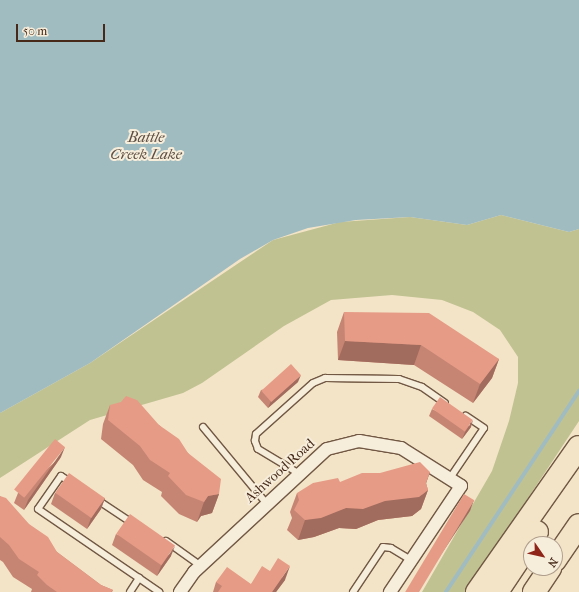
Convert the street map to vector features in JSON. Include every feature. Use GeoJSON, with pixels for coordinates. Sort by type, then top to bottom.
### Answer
{"type":"FeatureCollection","features":[{"type":"Feature","properties":{"kind":"highway"},"geometry":{"type":"LineString","coordinates":[[477,592],[579,447]]}},
{"type":"Feature","properties":{"kind":"highway"},"geometry":{"type":"LineString","coordinates":[[497,592],[579,465]]}},
{"type":"Feature","properties":{"kind":"highway"},"geometry":{"type":"LineString","coordinates":[[563,548],[579,525]]}},
{"type":"Feature","properties":{"kind":"highway"},"geometry":{"type":"LineString","coordinates":[[534,592],[545,576]]}},
{"type":"Feature","properties":{"kind":"street","name":"Ashwood Road"},"geometry":{"type":"LineString","coordinates":[[180,592],[201,566],[298,473],[327,449],[359,441],[401,448],[461,486],[390,592]]}},
{"type":"Feature","properties":{"kind":"lane"},"geometry":{"type":"LineString","coordinates":[[298,473],[258,450],[256,434],[313,383],[326,378],[399,379],[422,387],[453,408]]}},
{"type":"Feature","properties":{"kind":"lane"},"geometry":{"type":"LineString","coordinates":[[450,478],[484,428],[459,412]]}},
{"type":"Feature","properties":{"kind":"lane"},"geometry":{"type":"LineString","coordinates":[[203,427],[266,503]]}},
{"type":"Feature","properties":{"kind":"lane"},"geometry":{"type":"LineString","coordinates":[[80,489],[61,476],[38,509],[159,592]]}},
{"type":"Feature","properties":{"kind":"lane"},"geometry":{"type":"LineString","coordinates":[[87,493],[138,527]]}},
{"type":"Feature","properties":{"kind":"lane"},"geometry":{"type":"LineString","coordinates":[[157,537],[176,546],[201,566]]}},
{"type":"Feature","properties":{"kind":"lane"},"geometry":{"type":"LineString","coordinates":[[353,592],[383,547],[391,548],[411,560]]}},
{"type":"Feature","properties":{"kind":"lane"},"geometry":{"type":"LineString","coordinates":[[130,592],[139,578]]}},
{"type":"Feature","properties":{"kind":"green space"},"geometry":{"type":"Polygon","coordinates":[[[501,215],[569,232],[579,229],[579,421],[466,592],[422,592],[492,471],[509,421],[518,383],[518,357],[500,330],[473,312],[442,300],[392,295],[331,300],[284,326],[202,383],[183,393],[90,420],[0,478],[0,413],[90,363],[273,240],[340,222],[410,217],[467,225],[501,215]]]}},
{"type":"Feature","properties":{"kind":"water","name":"Battle Creek Lake"},"geometry":{"type":"Polygon","coordinates":[[[0,0],[579,0],[579,229],[569,232],[501,215],[467,225],[410,217],[356,220],[308,228],[273,240],[240,259],[90,363],[0,413],[0,0]]]}},
{"type":"Feature","properties":{"kind":"building"},"geometry":{"type":"Polygon","coordinates":[[[344,312],[429,313],[499,359],[480,384],[421,345],[345,341],[344,312]]]}},
{"type":"Feature","properties":{"kind":"building"},"geometry":{"type":"Polygon","coordinates":[[[291,364],[301,375],[271,402],[261,391],[291,364]]]}},
{"type":"Feature","properties":{"kind":"building"},"geometry":{"type":"Polygon","coordinates":[[[126,396],[137,400],[159,425],[179,439],[188,453],[221,479],[219,494],[208,496],[204,502],[186,495],[168,476],[170,473],[150,460],[140,446],[108,420],[110,405],[121,402],[126,396]]]}},
{"type":"Feature","properties":{"kind":"building"},"geometry":{"type":"Polygon","coordinates":[[[440,397],[473,420],[465,431],[432,408],[440,397]]]}},
{"type":"Feature","properties":{"kind":"building"},"geometry":{"type":"Polygon","coordinates":[[[55,439],[65,447],[24,498],[14,490],[55,439]]]}},
{"type":"Feature","properties":{"kind":"building"},"geometry":{"type":"Polygon","coordinates":[[[420,462],[430,472],[426,483],[428,490],[419,497],[385,501],[363,509],[346,508],[321,518],[305,520],[294,510],[299,500],[297,493],[313,483],[338,478],[340,482],[362,473],[380,473],[420,462]]]}},
{"type":"Feature","properties":{"kind":"building"},"geometry":{"type":"Polygon","coordinates":[[[69,473],[105,498],[91,518],[55,493],[69,473]]]}},
{"type":"Feature","properties":{"kind":"building"},"geometry":{"type":"Polygon","coordinates":[[[464,494],[474,500],[419,592],[405,592],[464,494]]]}},
{"type":"Feature","properties":{"kind":"building"},"geometry":{"type":"Polygon","coordinates":[[[0,496],[6,498],[29,524],[48,537],[57,552],[101,585],[113,590],[111,592],[57,592],[47,585],[37,575],[39,572],[19,559],[9,545],[0,537],[0,496]]]}},
{"type":"Feature","properties":{"kind":"building"},"geometry":{"type":"Polygon","coordinates":[[[130,514],[175,546],[161,565],[116,534],[130,514]]]}},
{"type":"Feature","properties":{"kind":"building"},"geometry":{"type":"Polygon","coordinates":[[[278,558],[290,566],[272,592],[218,592],[222,586],[216,582],[227,567],[251,584],[262,566],[270,571],[278,558]]]}},
{"type":"Feature","properties":{"kind":"waterway"},"geometry":{"type":"LineString","coordinates":[[446,592],[579,391]]}}]}
